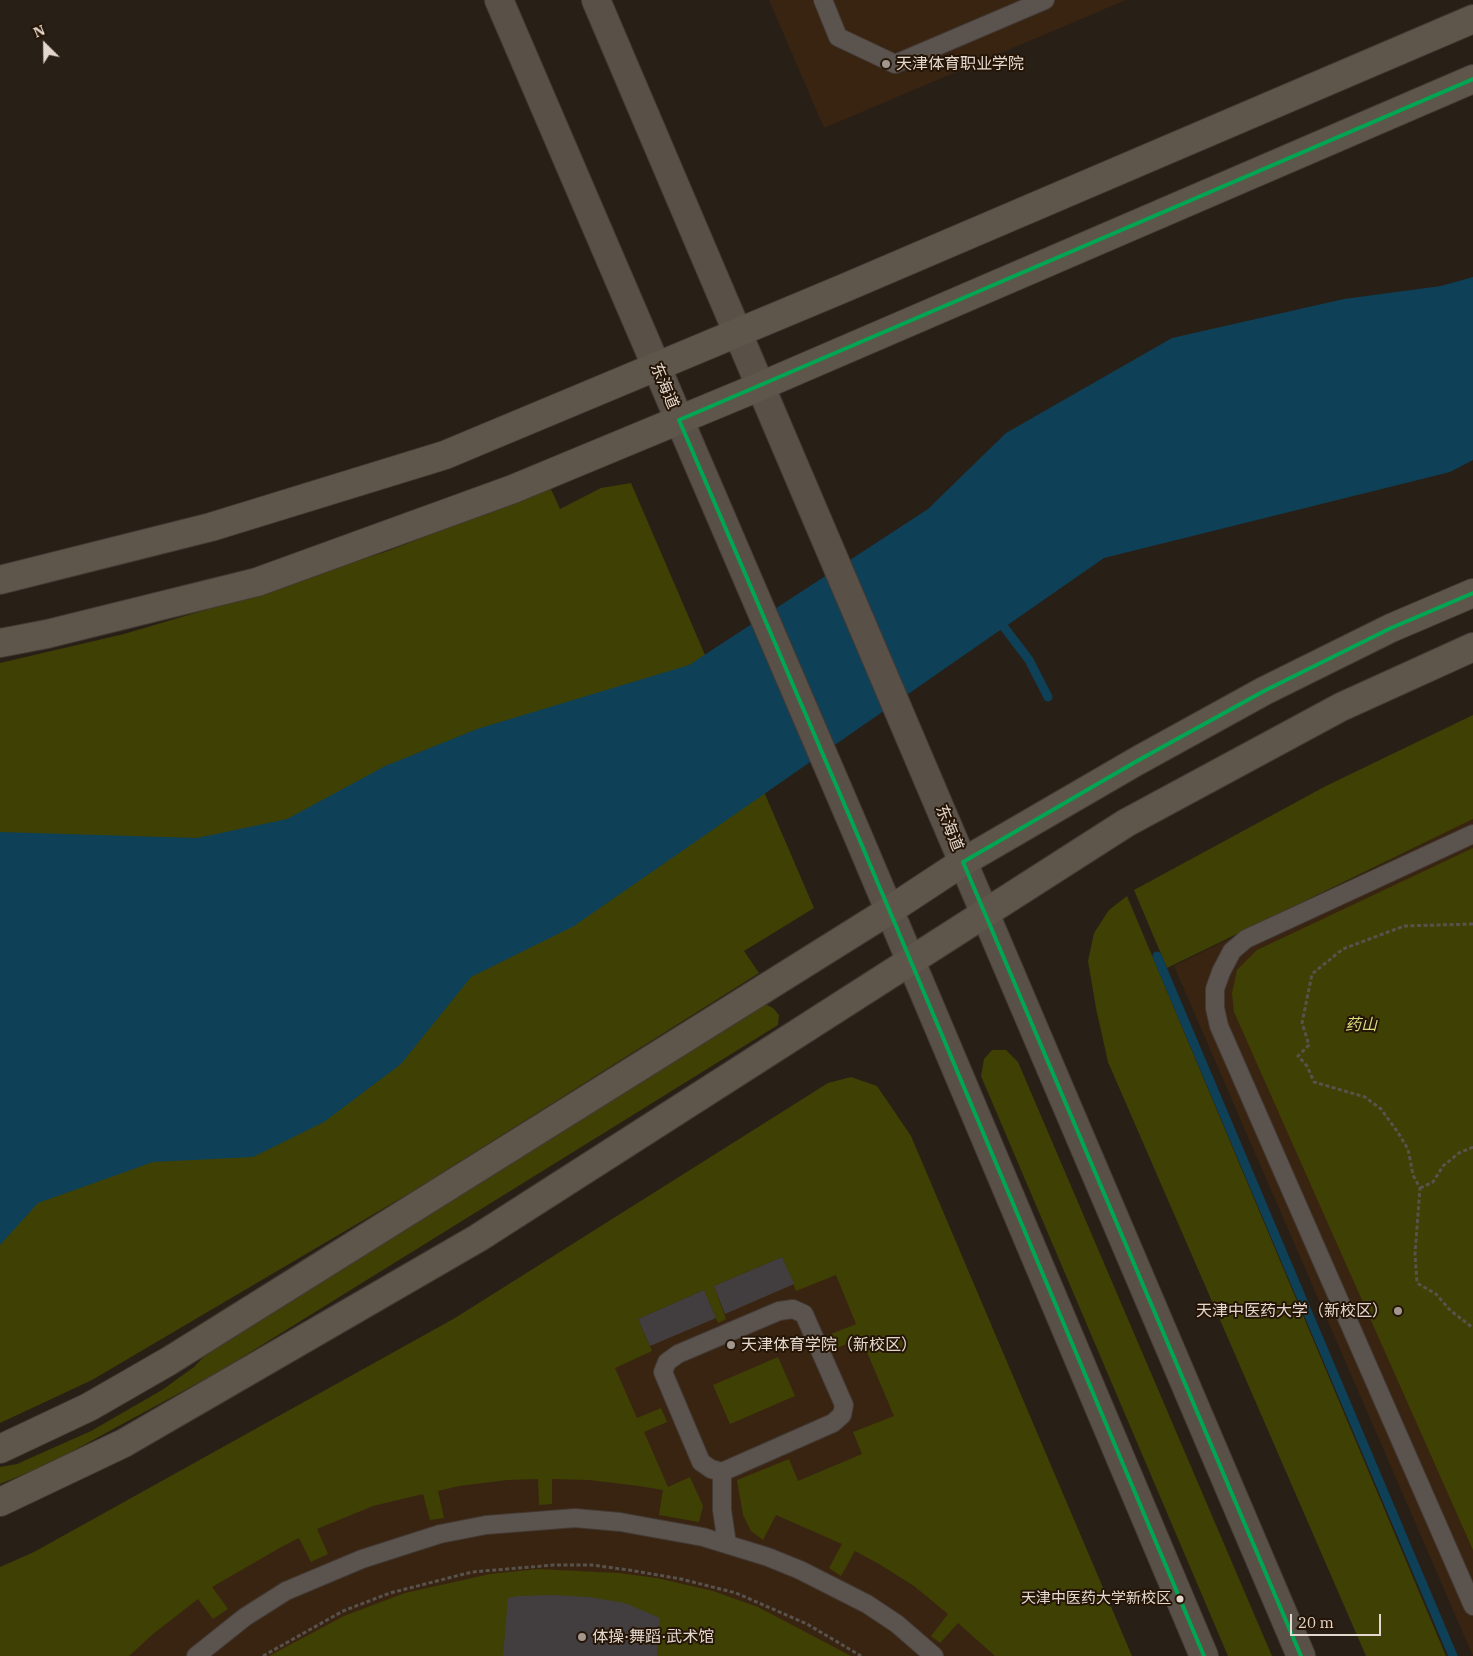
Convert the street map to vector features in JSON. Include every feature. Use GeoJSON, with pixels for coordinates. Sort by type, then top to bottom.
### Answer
{"type":"FeatureCollection","features":[{"type":"Feature","properties":{"kind":"main road","name":"东海道"},"geometry":{"type":"LineString","coordinates":[[499,0],[890,910],[1204,1656]]}},
{"type":"Feature","properties":{"kind":"main road","name":"东海道"},"geometry":{"type":"LineString","coordinates":[[596,0],[1301,1656]]}},
{"type":"Feature","properties":{"kind":"main road"},"geometry":{"type":"LineString","coordinates":[[0,580],[211,527],[445,455],[842,289],[1473,19]]}},
{"type":"Feature","properties":{"kind":"main road"},"geometry":{"type":"LineString","coordinates":[[0,643],[257,582],[513,489],[761,386],[1473,79]]}},
{"type":"Feature","properties":{"kind":"main road"},"geometry":{"type":"LineString","coordinates":[[0,1449],[89,1407],[169,1361],[890,910],[963,862],[1137,761],[1264,691],[1391,628],[1473,593]]}},
{"type":"Feature","properties":{"kind":"main road"},"geometry":{"type":"LineString","coordinates":[[0,1502],[124,1443],[478,1238],[1126,823],[1341,707],[1473,647]]}},
{"type":"Feature","properties":{"kind":"lane"},"geometry":{"type":"LineString","coordinates":[[823,0],[838,37],[895,64],[1045,0]]}},
{"type":"Feature","properties":{"kind":"lane"},"geometry":{"type":"LineString","coordinates":[[1473,834],[1246,939],[1232,951],[1215,989],[1215,1008],[1219,1026],[1473,1606]]}},
{"type":"Feature","properties":{"kind":"lane"},"geometry":{"type":"LineString","coordinates":[[793,1309],[804,1314],[844,1405],[842,1415],[833,1423],[722,1472],[711,1469],[701,1462],[663,1372],[668,1362],[678,1354],[780,1311],[793,1309]]}},
{"type":"Feature","properties":{"kind":"lane"},"geometry":{"type":"LineString","coordinates":[[722,1472],[722,1510],[727,1544]]}},
{"type":"Feature","properties":{"kind":"lane"},"geometry":{"type":"LineString","coordinates":[[196,1656],[244,1617],[286,1591],[362,1559],[440,1534],[486,1525],[575,1518],[657,1528],[727,1544],[800,1570],[835,1587],[897,1624],[934,1656]]}},
{"type":"Feature","properties":{"kind":"path"},"geometry":{"type":"LineString","coordinates":[[1473,924],[1404,926],[1343,949],[1312,974],[1302,1023],[1309,1046],[1298,1056],[1307,1066],[1314,1082],[1365,1097],[1381,1109],[1408,1149],[1413,1175],[1420,1188],[1415,1254],[1418,1283],[1436,1294],[1450,1310],[1473,1328]]}},
{"type":"Feature","properties":{"kind":"path"},"geometry":{"type":"LineString","coordinates":[[1420,1188],[1433,1182],[1443,1166],[1459,1153],[1473,1147]]}},
{"type":"Feature","properties":{"kind":"path"},"geometry":{"type":"LineString","coordinates":[[262,1656],[343,1611],[390,1593],[472,1572],[554,1565],[628,1570],[681,1579],[736,1593],[807,1624],[861,1656]]}},
{"type":"Feature","properties":{"kind":"shaded area","name":"天津体育职业学院"},"geometry":{"type":"Polygon","coordinates":[[[769,0],[1126,0],[824,128],[769,0]]]}},
{"type":"Feature","properties":{"kind":"shaded area","name":"药山"},"geometry":{"type":"Polygon","coordinates":[[[1473,819],[1473,1656],[1174,966],[1473,819]]]}},
{"type":"Feature","properties":{"kind":"shaded area","name":"天津体育学院（新校区）"},"geometry":{"type":"Polygon","coordinates":[[[832,1189],[1031,1656],[23,1656],[832,1189]]]}},
{"type":"Feature","properties":{"kind":"green space"},"geometry":{"type":"Polygon","coordinates":[[[631,483],[814,908],[744,951],[759,973],[413,1191],[92,1380],[0,1423],[0,663],[124,634],[222,605],[388,551],[550,487],[560,509],[601,488],[631,483]]]}},
{"type":"Feature","properties":{"kind":"green space"},"geometry":{"type":"Polygon","coordinates":[[[1473,715],[1473,819],[1167,968],[1134,890],[1326,786],[1473,715]]]}},
{"type":"Feature","properties":{"kind":"green space","name":"药山"},"geometry":{"type":"Polygon","coordinates":[[[1473,848],[1473,1550],[1234,1012],[1232,993],[1237,970],[1257,950],[1473,848]]]}},
{"type":"Feature","properties":{"kind":"green space"},"geometry":{"type":"Polygon","coordinates":[[[1127,896],[1446,1656],[1366,1656],[1108,1062],[1088,961],[1094,933],[1109,910],[1127,896]]]}},
{"type":"Feature","properties":{"kind":"green space"},"geometry":{"type":"Polygon","coordinates":[[[765,1004],[773,1008],[779,1015],[778,1025],[220,1371],[47,1465],[0,1484],[0,1467],[17,1464],[91,1431],[162,1390],[194,1367],[209,1351],[765,1004]]]}},
{"type":"Feature","properties":{"kind":"green space"},"geometry":{"type":"Polygon","coordinates":[[[992,1050],[1006,1050],[1018,1062],[1272,1656],[1228,1656],[981,1076],[984,1059],[992,1050]]]}},
{"type":"Feature","properties":{"kind":"green space"},"geometry":{"type":"Polygon","coordinates":[[[851,1077],[877,1086],[911,1136],[1132,1656],[995,1656],[958,1623],[940,1643],[931,1636],[948,1614],[914,1586],[879,1564],[855,1551],[841,1576],[829,1568],[842,1544],[776,1515],[763,1540],[751,1531],[743,1515],[737,1480],[789,1459],[798,1481],[862,1454],[853,1432],[894,1416],[861,1338],[832,1350],[826,1336],[856,1324],[836,1275],[796,1291],[782,1257],[714,1286],[726,1319],[718,1323],[704,1290],[638,1319],[652,1351],[615,1368],[637,1418],[661,1408],[667,1422],[644,1432],[668,1487],[690,1477],[703,1506],[699,1522],[659,1515],[663,1490],[639,1486],[589,1480],[552,1479],[552,1504],[539,1505],[538,1479],[507,1480],[459,1486],[438,1491],[444,1518],[430,1520],[423,1494],[373,1506],[317,1529],[328,1554],[311,1562],[299,1538],[283,1546],[212,1587],[228,1609],[213,1619],[198,1599],[153,1634],[129,1656],[0,1656],[0,1567],[34,1552],[455,1318],[828,1083],[851,1077]]]}},
{"type":"Feature","properties":{"kind":"green space"},"geometry":{"type":"Polygon","coordinates":[[[778,1357],[795,1396],[730,1424],[713,1385],[778,1357]]]}},
{"type":"Feature","properties":{"kind":"green space"},"geometry":{"type":"Polygon","coordinates":[[[538,1569],[619,1573],[657,1578],[713,1591],[758,1607],[851,1656],[269,1656],[344,1616],[405,1593],[490,1574],[538,1569]]]}},
{"type":"Feature","properties":{"kind":"water"},"geometry":{"type":"Polygon","coordinates":[[[1473,277],[1473,460],[1450,472],[1104,558],[574,926],[471,977],[401,1064],[324,1122],[253,1157],[153,1162],[38,1203],[0,1245],[0,832],[197,838],[287,819],[385,766],[477,729],[689,665],[928,509],[1006,433],[1172,338],[1344,299],[1441,286],[1473,277]]]}},
{"type":"Feature","properties":{"kind":"building"},"geometry":{"type":"Polygon","coordinates":[[[782,1257],[794,1284],[725,1314],[714,1286],[782,1257]]]}},
{"type":"Feature","properties":{"kind":"building"},"geometry":{"type":"Polygon","coordinates":[[[704,1290],[716,1318],[650,1346],[638,1319],[704,1290]]]}},
{"type":"Feature","properties":{"kind":"building","name":"体操·舞蹈·武术馆"},"geometry":{"type":"Polygon","coordinates":[[[552,1595],[589,1597],[625,1603],[660,1618],[657,1656],[503,1656],[508,1598],[552,1595]]]}},
{"type":"Feature","properties":{"kind":"waterway"},"geometry":{"type":"LineString","coordinates":[[997,618],[1029,660],[1048,697]]}},
{"type":"Feature","properties":{"kind":"waterway"},"geometry":{"type":"LineString","coordinates":[[1157,956],[1453,1656]]}},
{"type":"Feature","properties":{"kind":"transit line"},"geometry":{"type":"LineString","coordinates":[[1204,1656],[855,829],[679,420],[1473,79]]}},
{"type":"Feature","properties":{"kind":"transit line"},"geometry":{"type":"LineString","coordinates":[[1301,1656],[963,862],[1137,761],[1264,691],[1391,628],[1473,593]]}},
{"type":"Feature","properties":{"kind":"place","name":"天津体育职业学院"},"geometry":{"type":"Point","coordinates":[886,64]}},
{"type":"Feature","properties":{"kind":"place","name":"天津中医药大学（新校区）"},"geometry":{"type":"Point","coordinates":[1398,1311]}},
{"type":"Feature","properties":{"kind":"place","name":"天津体育学院（新校区）"},"geometry":{"type":"Point","coordinates":[731,1345]}},
{"type":"Feature","properties":{"kind":"place","name":"天津中医药大学新校区"},"geometry":{"type":"Point","coordinates":[1180,1599]}},
{"type":"Feature","properties":{"kind":"place","name":"体操·舞蹈·武术馆"},"geometry":{"type":"Point","coordinates":[582,1637]}}]}
